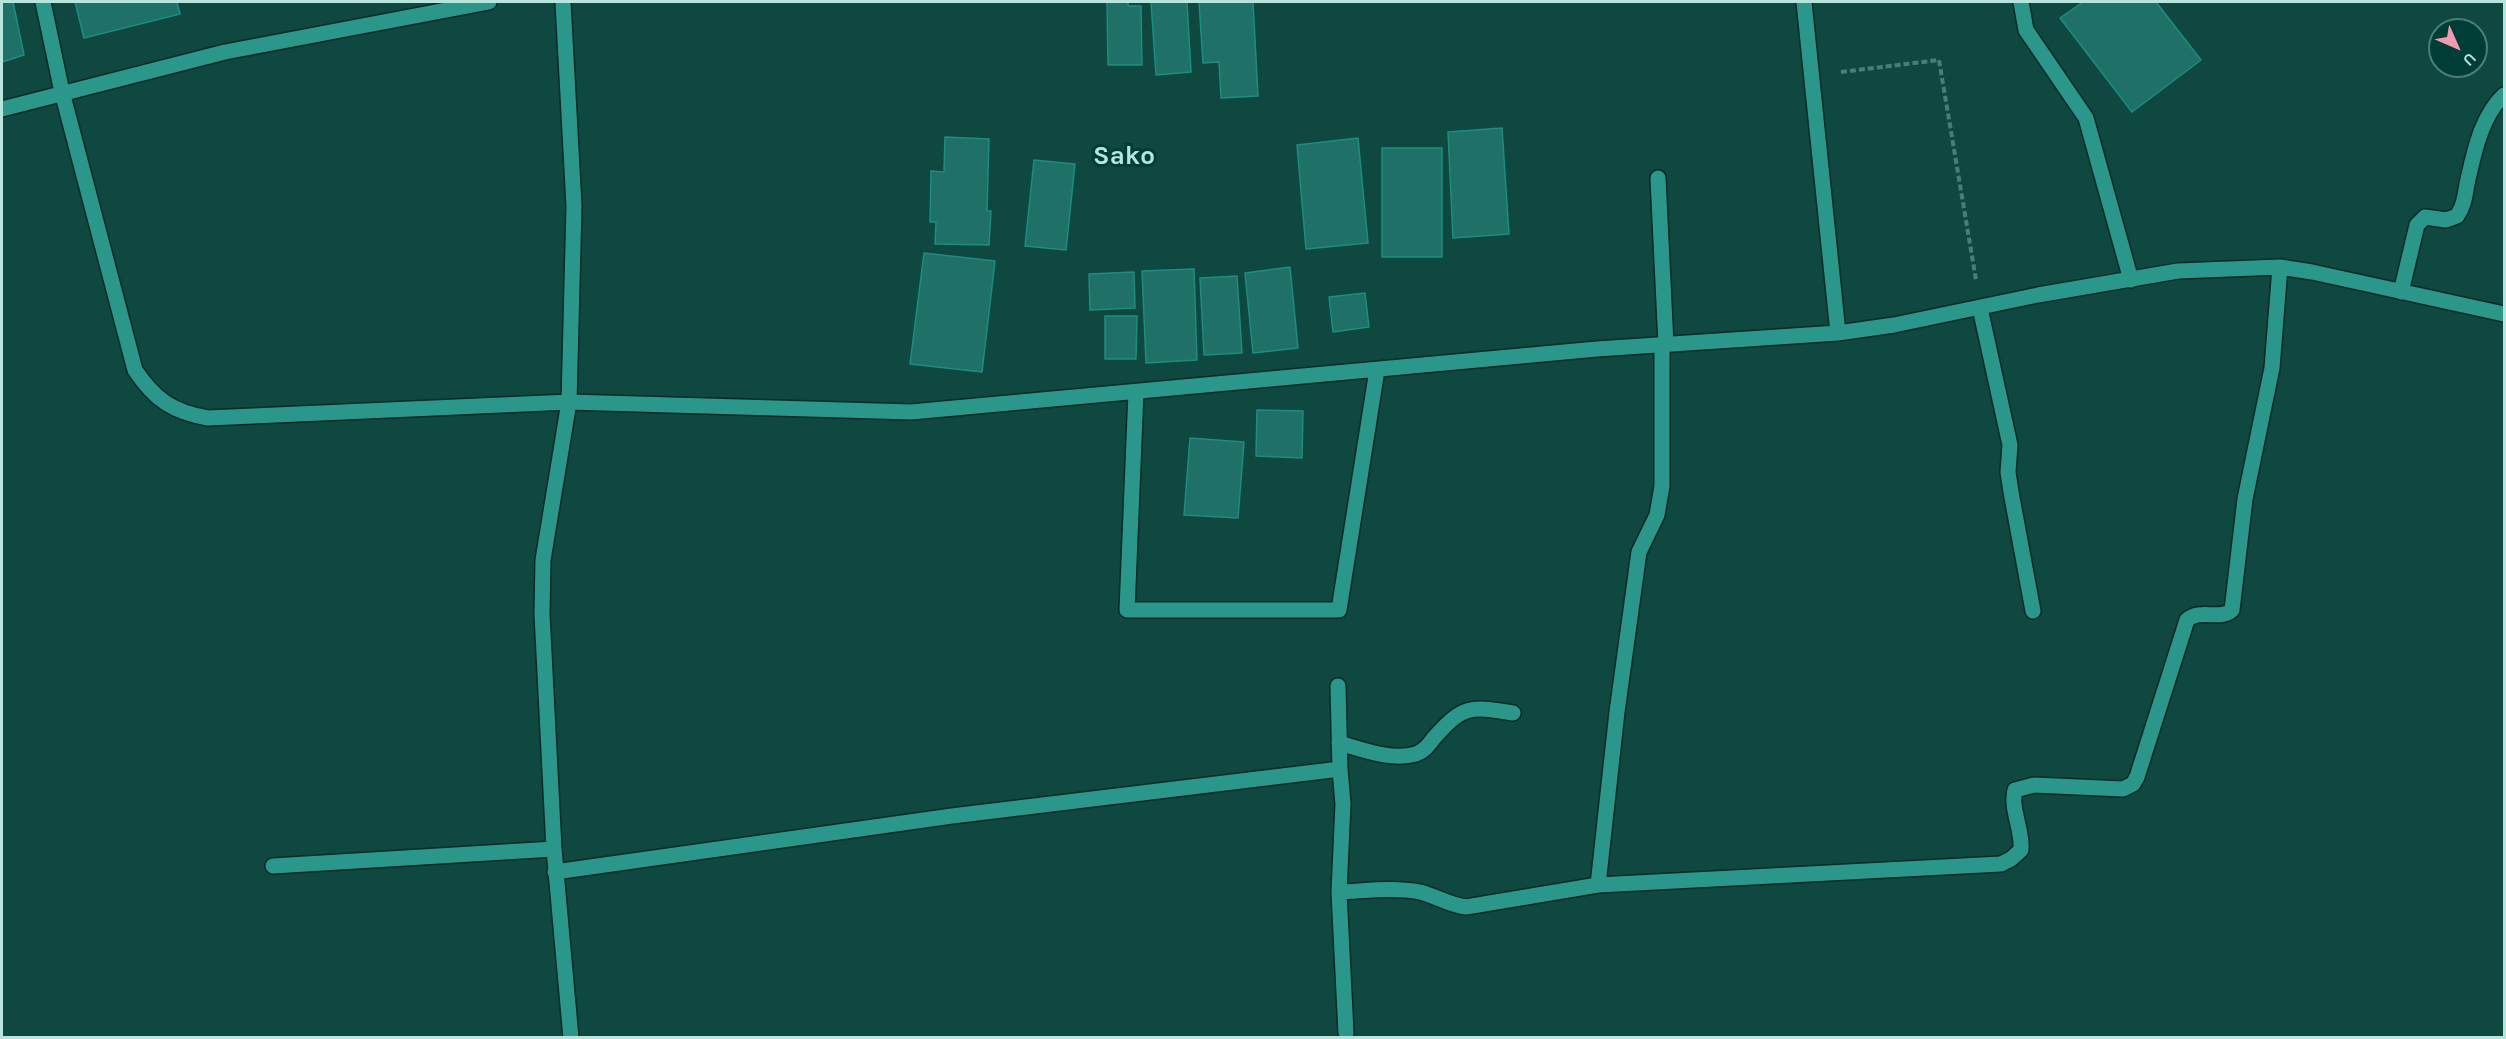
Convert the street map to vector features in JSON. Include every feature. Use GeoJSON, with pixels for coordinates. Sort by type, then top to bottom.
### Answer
{"type":"FeatureCollection","features":[{"type":"Feature","properties":{"kind":"street"},"geometry":{"type":"LineString","coordinates":[[43,2],[62,92],[135,370],[147,388],[183,414],[208,418],[231,419],[569,402],[911,412],[1664,345],[1838,333],[1894,325],[2178,271],[2280,267],[2505,314]]}},
{"type":"Feature","properties":{"kind":"street"},"geometry":{"type":"LineString","coordinates":[[2,109],[225,52],[489,2]]}},
{"type":"Feature","properties":{"kind":"street"},"geometry":{"type":"LineString","coordinates":[[563,2],[574,206],[569,402],[543,560],[542,614],[555,872],[572,1038]]}},
{"type":"Feature","properties":{"kind":"street"},"geometry":{"type":"LineString","coordinates":[[1804,2],[1838,333]]}},
{"type":"Feature","properties":{"kind":"street"},"geometry":{"type":"LineString","coordinates":[[2021,2],[2026,30],[2086,118],[2131,280]]}},
{"type":"Feature","properties":{"kind":"street"},"geometry":{"type":"LineString","coordinates":[[2401,292],[2416,225],[2425,217],[2446,219],[2457,216],[2464,203],[2469,176],[2486,119],[2505,94]]}},
{"type":"Feature","properties":{"kind":"street"},"geometry":{"type":"LineString","coordinates":[[1598,885],[1617,711],[1639,552],[1657,516],[1662,486],[1664,345],[1658,178]]}},
{"type":"Feature","properties":{"kind":"street"},"geometry":{"type":"LineString","coordinates":[[1339,892],[1398,889],[1424,893],[1454,906],[1466,907],[1598,885],[2001,864],[2021,850],[2022,838],[2013,798],[2015,790],[2034,785],[2123,789],[2133,784],[2138,777],[2187,620],[2194,614],[2226,614],[2232,610],[2245,499],[2272,368],[2280,267]]}},
{"type":"Feature","properties":{"kind":"street"},"geometry":{"type":"LineString","coordinates":[[1980,308],[2009,438],[2008,472],[2033,611]]}},
{"type":"Feature","properties":{"kind":"street"},"geometry":{"type":"LineString","coordinates":[[1136,392],[1127,610],[1339,610],[1377,370]]}},
{"type":"Feature","properties":{"kind":"street"},"geometry":{"type":"LineString","coordinates":[[1338,686],[1343,804],[1339,892],[1346,1033]]}},
{"type":"Feature","properties":{"kind":"street"},"geometry":{"type":"LineString","coordinates":[[1340,743],[1390,756],[1405,756],[1424,751],[1453,717],[1464,711],[1481,708],[1513,713]]}},
{"type":"Feature","properties":{"kind":"street"},"geometry":{"type":"LineString","coordinates":[[555,872],[952,816],[1340,769]]}},
{"type":"Feature","properties":{"kind":"street"},"geometry":{"type":"LineString","coordinates":[[273,866],[554,849]]}},
{"type":"Feature","properties":{"kind":"path"},"geometry":{"type":"LineString","coordinates":[[1812,75],[1939,60],[1980,308]]}},
{"type":"Feature","properties":{"kind":"building"},"geometry":{"type":"Polygon","coordinates":[[[2,2],[13,2],[24,55],[2,62],[2,2]]]}},
{"type":"Feature","properties":{"kind":"building"},"geometry":{"type":"Polygon","coordinates":[[[75,2],[177,2],[180,14],[84,38],[75,2]]]}},
{"type":"Feature","properties":{"kind":"building"},"geometry":{"type":"Polygon","coordinates":[[[1107,2],[1128,2],[1128,6],[1141,6],[1142,65],[1108,65],[1107,2]]]}},
{"type":"Feature","properties":{"kind":"building"},"geometry":{"type":"Polygon","coordinates":[[[1151,2],[1187,2],[1191,72],[1156,75],[1151,2]]]}},
{"type":"Feature","properties":{"kind":"building"},"geometry":{"type":"Polygon","coordinates":[[[1199,2],[1253,2],[1258,96],[1221,98],[1219,62],[1203,63],[1199,2]]]}},
{"type":"Feature","properties":{"kind":"building"},"geometry":{"type":"Polygon","coordinates":[[[2083,2],[2156,2],[2201,60],[2132,112],[2060,18],[2083,2]]]}},
{"type":"Feature","properties":{"kind":"building"},"geometry":{"type":"Polygon","coordinates":[[[1502,128],[1509,234],[1453,238],[1448,132],[1502,128]]]}},
{"type":"Feature","properties":{"kind":"building"},"geometry":{"type":"Polygon","coordinates":[[[945,137],[989,139],[987,211],[991,211],[989,245],[935,244],[936,222],[930,222],[931,171],[944,172],[945,137]]]}},
{"type":"Feature","properties":{"kind":"building"},"geometry":{"type":"Polygon","coordinates":[[[1358,138],[1368,243],[1306,249],[1297,145],[1358,138]]]}},
{"type":"Feature","properties":{"kind":"building"},"geometry":{"type":"Polygon","coordinates":[[[1382,148],[1442,148],[1442,257],[1382,257],[1382,148]]]}},
{"type":"Feature","properties":{"kind":"building"},"geometry":{"type":"Polygon","coordinates":[[[1034,160],[1075,164],[1066,250],[1025,246],[1034,160]]]}},
{"type":"Feature","properties":{"kind":"building"},"geometry":{"type":"Polygon","coordinates":[[[924,253],[995,261],[982,372],[910,364],[924,253]]]}},
{"type":"Feature","properties":{"kind":"building"},"geometry":{"type":"Polygon","coordinates":[[[1290,267],[1298,348],[1253,353],[1245,273],[1290,267]]]}},
{"type":"Feature","properties":{"kind":"building"},"geometry":{"type":"Polygon","coordinates":[[[1194,269],[1197,360],[1146,363],[1142,271],[1194,269]]]}},
{"type":"Feature","properties":{"kind":"building"},"geometry":{"type":"Polygon","coordinates":[[[1134,272],[1135,308],[1090,310],[1089,274],[1134,272]]]}},
{"type":"Feature","properties":{"kind":"building"},"geometry":{"type":"Polygon","coordinates":[[[1237,276],[1242,353],[1204,355],[1200,278],[1237,276]]]}},
{"type":"Feature","properties":{"kind":"building"},"geometry":{"type":"Polygon","coordinates":[[[1365,293],[1369,327],[1333,332],[1329,297],[1365,293]]]}},
{"type":"Feature","properties":{"kind":"building"},"geometry":{"type":"Polygon","coordinates":[[[1105,316],[1137,316],[1136,359],[1105,359],[1105,316]]]}},
{"type":"Feature","properties":{"kind":"building"},"geometry":{"type":"Polygon","coordinates":[[[1257,410],[1303,411],[1302,458],[1256,456],[1257,410]]]}},
{"type":"Feature","properties":{"kind":"building"},"geometry":{"type":"Polygon","coordinates":[[[1190,438],[1244,442],[1238,518],[1184,515],[1190,438]]]}},
{"type":"Feature","properties":{"kind":"district","name":"Sako"},"geometry":{"type":"Point","coordinates":[1124,157]}}]}
